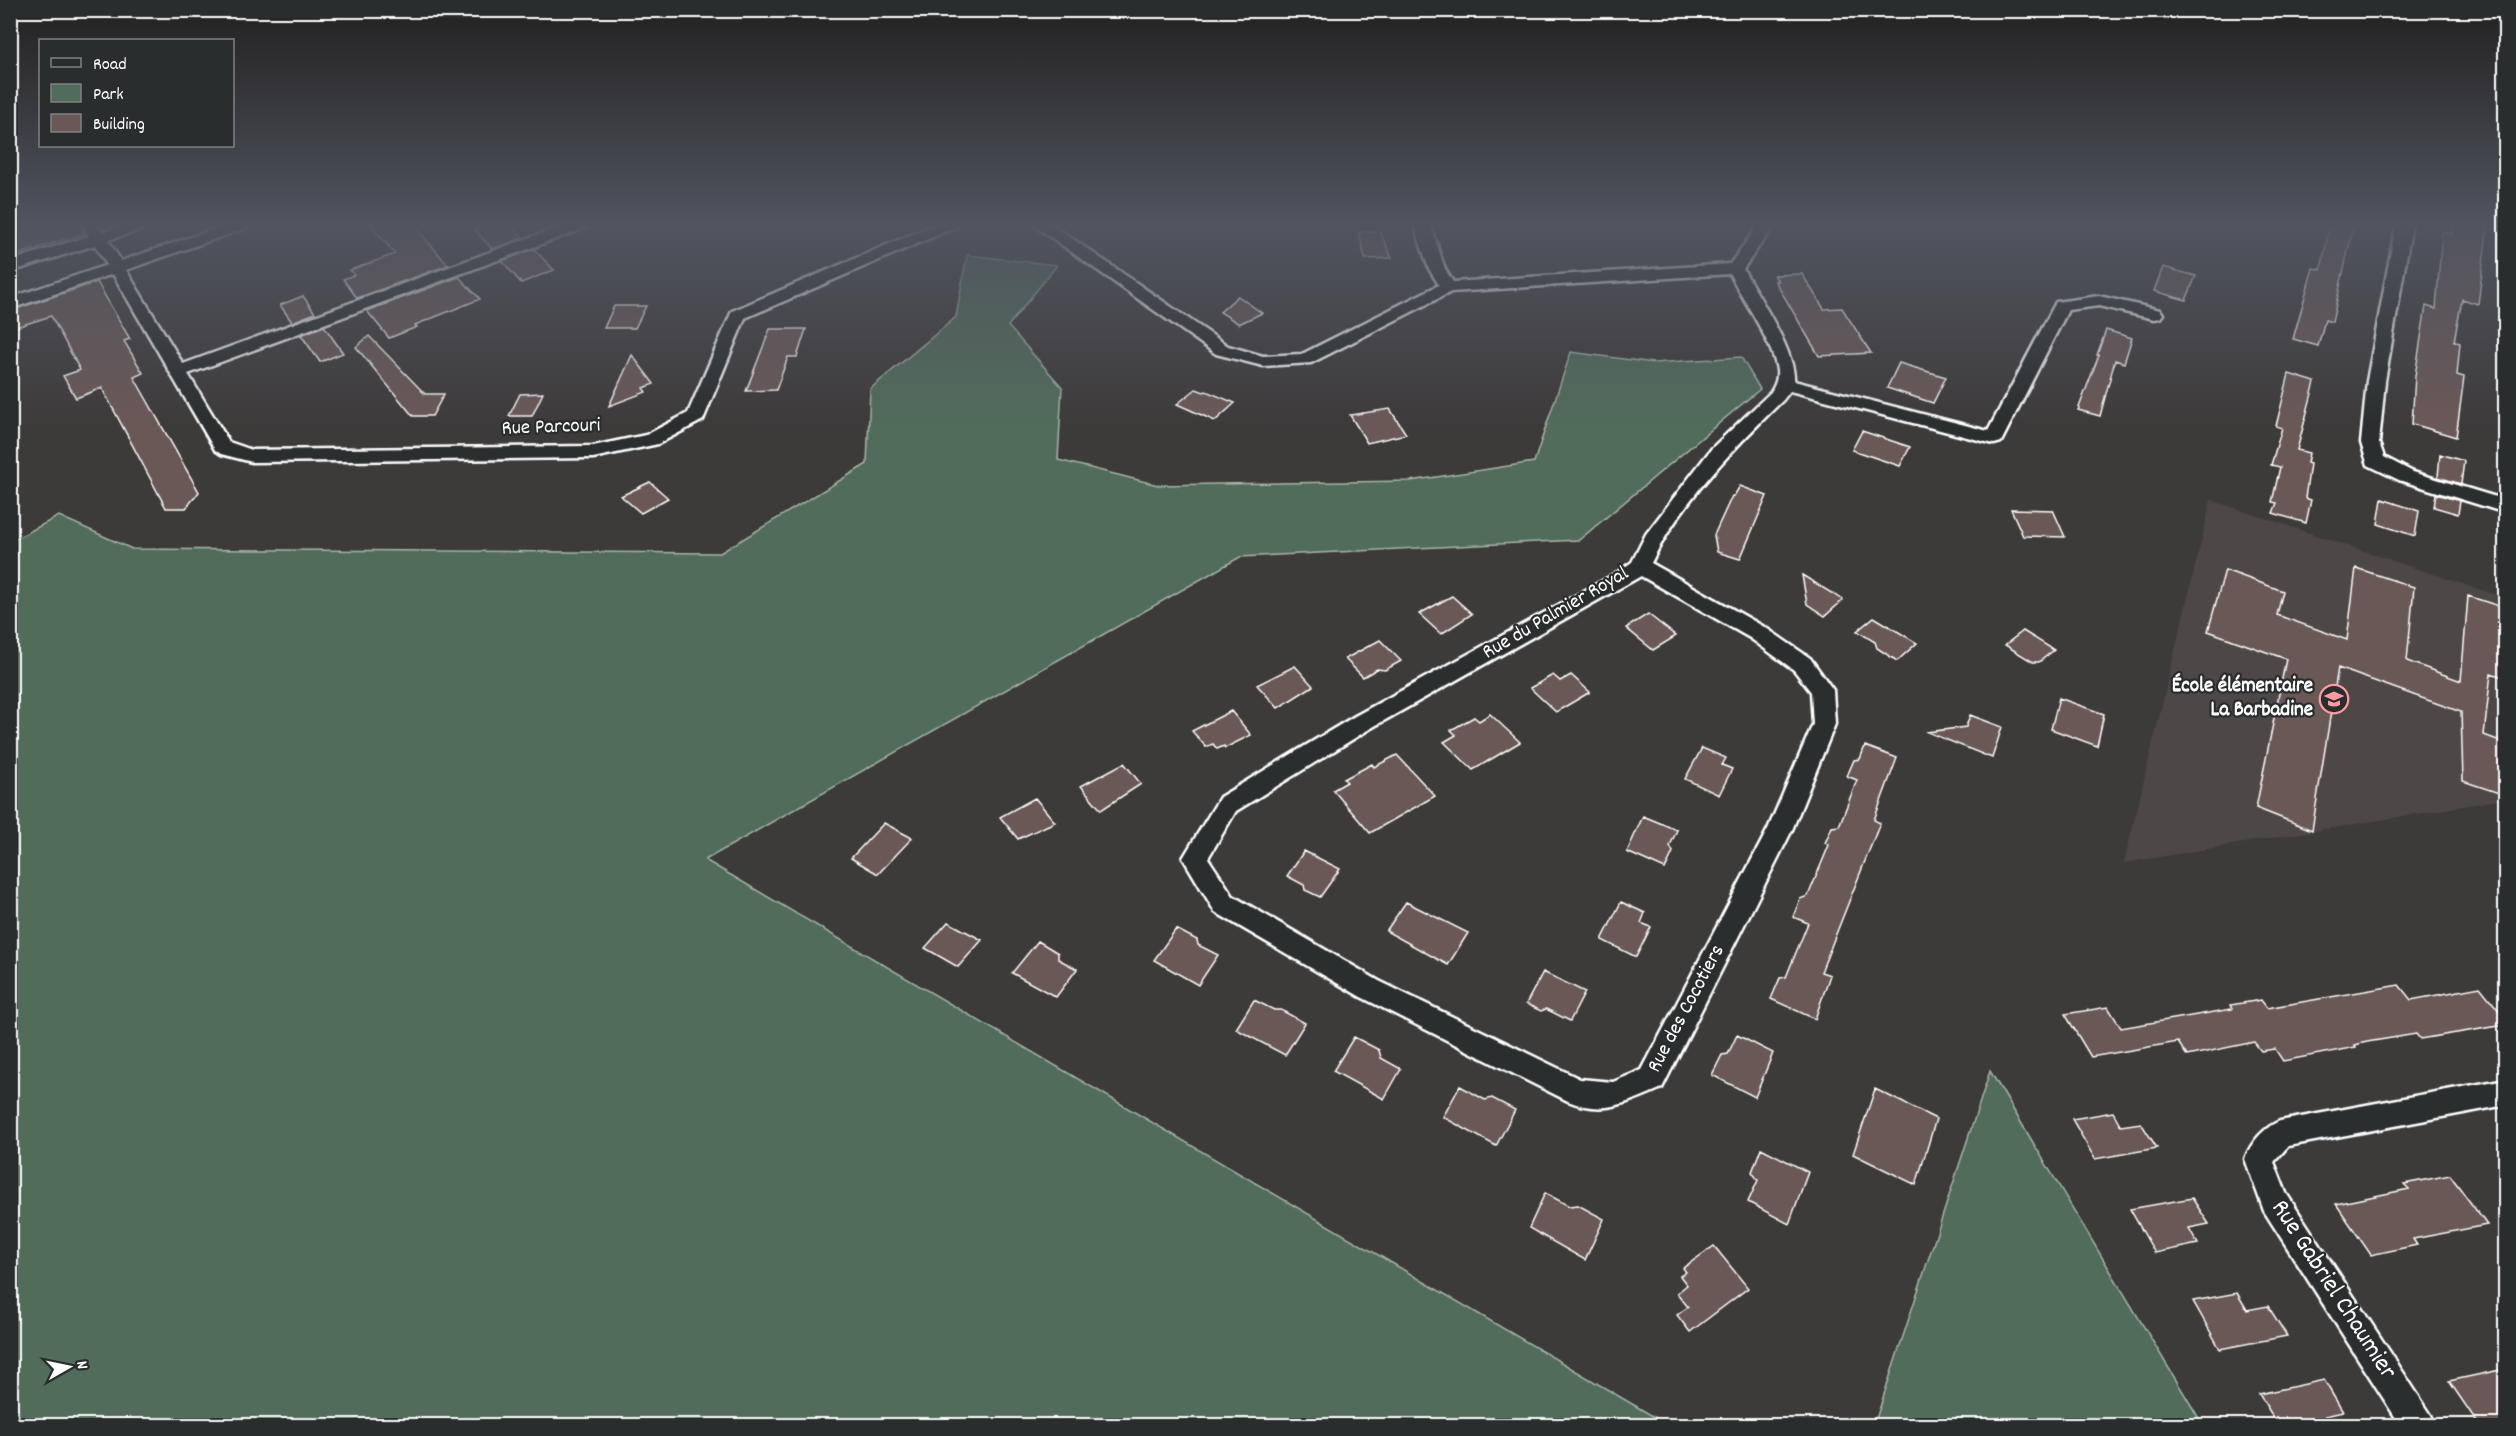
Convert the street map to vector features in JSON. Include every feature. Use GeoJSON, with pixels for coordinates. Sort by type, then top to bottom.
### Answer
{"type":"FeatureCollection","features":[{"type":"Feature","properties":{"kind":"street"},"geometry":{"type":"LineString","coordinates":[[10,304],[48,291]]}},
{"type":"Feature","properties":{"kind":"street","name":"Rue Parcouri"},"geometry":{"type":"LineString","coordinates":[[131,291],[173,358],[177,372],[187,384],[222,446],[252,456],[592,452],[651,440],[696,416],[738,315],[794,291]]}},
{"type":"Feature","properties":{"kind":"street"},"geometry":{"type":"LineString","coordinates":[[177,372],[399,291]]}},
{"type":"Feature","properties":{"kind":"street"},"geometry":{"type":"LineString","coordinates":[[1137,291],[1222,350],[1263,361],[1305,359],[1440,291]]}},
{"type":"Feature","properties":{"kind":"street"},"geometry":{"type":"LineString","coordinates":[[1747,291],[1781,354],[1786,372],[1785,384],[1994,438],[2045,344],[2062,306],[2099,301],[2154,314]]}},
{"type":"Feature","properties":{"kind":"street"},"geometry":{"type":"LineString","coordinates":[[2392,291],[2376,381],[2370,443],[2376,461],[2406,476],[2505,507]]}},
{"type":"Feature","properties":{"kind":"street","name":"Rue du Palmier Royal"},"geometry":{"type":"LineString","coordinates":[[1196,858],[1228,804],[1363,722],[1622,579],[1640,566],[1653,539],[1719,452],[1777,396],[1785,384]]}},
{"type":"Feature","properties":{"kind":"street","name":"Rue des Cocotiers"},"geometry":{"type":"LineString","coordinates":[[1196,858],[1224,904],[1370,989],[1578,1092],[1614,1095],[1652,1079],[1780,830],[1824,724],[1822,690],[1802,663],[1758,633],[1640,566]]}},
{"type":"Feature","properties":{"kind":"street","name":"Rue Gabriel Chaumier"},"geometry":{"type":"LineString","coordinates":[[2420,1425],[2274,1201],[2259,1159],[2280,1134],[2505,1092]]}},
{"type":"Feature","properties":{"kind":"shaded area","name":"École élémentaire La Barbadine"},"geometry":{"type":"Polygon","coordinates":[[[2211,500],[2505,598],[2505,799],[2124,863],[2211,500]]]}},
{"type":"Feature","properties":{"kind":"green space"},"geometry":{"type":"Polygon","coordinates":[[[961,291],[1036,291],[1008,326],[1062,387],[1058,460],[1158,485],[1410,481],[1534,462],[1571,352],[1654,363],[1741,357],[1760,389],[1579,540],[1240,557],[705,860],[1668,1425],[11,1425],[11,541],[59,516],[132,549],[720,553],[867,464],[870,389],[956,317],[961,291]]]}},
{"type":"Feature","properties":{"kind":"green space"},"geometry":{"type":"Polygon","coordinates":[[[1990,1071],[2203,1425],[1874,1425],[1990,1071]]]}},
{"type":"Feature","properties":{"kind":"building"},"geometry":{"type":"Polygon","coordinates":[[[70,291],[102,291],[130,339],[124,341],[143,373],[134,377],[199,492],[186,508],[166,508],[102,388],[76,398],[63,376],[80,370],[51,316],[10,329],[10,311],[70,291]]]}},
{"type":"Feature","properties":{"kind":"building"},"geometry":{"type":"Polygon","coordinates":[[[352,291],[376,291],[357,298],[352,291]]]}},
{"type":"Feature","properties":{"kind":"building"},"geometry":{"type":"Polygon","coordinates":[[[421,291],[472,291],[480,299],[389,338],[367,311],[421,291]]]}},
{"type":"Feature","properties":{"kind":"building"},"geometry":{"type":"Polygon","coordinates":[[[1781,291],[1813,291],[1824,309],[1842,308],[1871,353],[1819,356],[1781,291]]]}},
{"type":"Feature","properties":{"kind":"building"},"geometry":{"type":"Polygon","coordinates":[[[2154,291],[2190,291],[2186,300],[2154,291]]]}},
{"type":"Feature","properties":{"kind":"building"},"geometry":{"type":"Polygon","coordinates":[[[2307,291],[2339,291],[2332,322],[2325,320],[2318,346],[2293,339],[2307,291]]]}},
{"type":"Feature","properties":{"kind":"building"},"geometry":{"type":"Polygon","coordinates":[[[2437,291],[2480,291],[2478,304],[2462,299],[2454,341],[2460,343],[2457,375],[2464,377],[2456,437],[2412,424],[2415,376],[2426,306],[2436,309],[2437,291]]]}},
{"type":"Feature","properties":{"kind":"building"},"geometry":{"type":"Polygon","coordinates":[[[303,296],[315,313],[292,322],[280,305],[303,296]]]}},
{"type":"Feature","properties":{"kind":"building"},"geometry":{"type":"Polygon","coordinates":[[[1238,296],[1262,313],[1239,324],[1220,312],[1238,296]]]}},
{"type":"Feature","properties":{"kind":"building"},"geometry":{"type":"Polygon","coordinates":[[[614,306],[646,306],[635,328],[604,328],[614,306]]]}},
{"type":"Feature","properties":{"kind":"building"},"geometry":{"type":"Polygon","coordinates":[[[324,326],[343,353],[320,362],[301,335],[324,326]]]}},
{"type":"Feature","properties":{"kind":"building"},"geometry":{"type":"Polygon","coordinates":[[[770,329],[806,329],[797,357],[788,357],[776,390],[746,391],[770,329]]]}},
{"type":"Feature","properties":{"kind":"building"},"geometry":{"type":"Polygon","coordinates":[[[2106,330],[2132,338],[2124,363],[2115,360],[2100,416],[2078,410],[2106,330]]]}},
{"type":"Feature","properties":{"kind":"building"},"geometry":{"type":"Polygon","coordinates":[[[369,336],[425,394],[444,394],[432,416],[413,416],[356,347],[369,336]]]}},
{"type":"Feature","properties":{"kind":"building"},"geometry":{"type":"Polygon","coordinates":[[[632,355],[654,384],[643,388],[646,392],[609,406],[632,355]]]}},
{"type":"Feature","properties":{"kind":"building"},"geometry":{"type":"Polygon","coordinates":[[[1899,363],[1946,377],[1933,403],[1887,388],[1899,363]]]}},
{"type":"Feature","properties":{"kind":"building"},"geometry":{"type":"Polygon","coordinates":[[[2289,374],[2315,382],[2297,450],[2309,453],[2307,463],[2310,464],[2305,498],[2311,500],[2306,523],[2273,513],[2277,503],[2272,502],[2280,467],[2271,465],[2282,428],[2276,426],[2289,374]]]}},
{"type":"Feature","properties":{"kind":"building"},"geometry":{"type":"Polygon","coordinates":[[[1196,389],[1235,403],[1215,421],[1177,404],[1196,389]]]}},
{"type":"Feature","properties":{"kind":"building"},"geometry":{"type":"Polygon","coordinates":[[[543,393],[532,416],[509,416],[520,394],[543,393]]]}},
{"type":"Feature","properties":{"kind":"building"},"geometry":{"type":"Polygon","coordinates":[[[1390,409],[1406,434],[1367,443],[1350,415],[1390,409]]]}},
{"type":"Feature","properties":{"kind":"building"},"geometry":{"type":"Polygon","coordinates":[[[1862,431],[1910,447],[1900,466],[1852,450],[1862,431]]]}},
{"type":"Feature","properties":{"kind":"building"},"geometry":{"type":"Polygon","coordinates":[[[2440,454],[2464,461],[2461,484],[2438,477],[2440,454]]]}},
{"type":"Feature","properties":{"kind":"building"},"geometry":{"type":"Polygon","coordinates":[[[650,482],[668,498],[641,513],[621,496],[650,482]]]}},
{"type":"Feature","properties":{"kind":"building"},"geometry":{"type":"Polygon","coordinates":[[[1740,486],[1767,496],[1740,559],[1717,552],[1714,535],[1732,496],[1740,486]]]}},
{"type":"Feature","properties":{"kind":"building"},"geometry":{"type":"Polygon","coordinates":[[[2436,494],[2460,501],[2458,514],[2434,507],[2436,494]]]}},
{"type":"Feature","properties":{"kind":"building"},"geometry":{"type":"Polygon","coordinates":[[[2382,499],[2419,511],[2415,536],[2378,524],[2382,499]]]}},
{"type":"Feature","properties":{"kind":"building"},"geometry":{"type":"Polygon","coordinates":[[[2011,509],[2053,510],[2065,537],[2023,536],[2011,509]]]}},
{"type":"Feature","properties":{"kind":"building"},"geometry":{"type":"Polygon","coordinates":[[[2356,568],[2414,587],[2407,661],[2461,681],[2468,596],[2505,608],[2505,678],[2491,673],[2484,735],[2503,742],[2505,795],[2463,781],[2461,712],[2338,668],[2312,830],[2256,808],[2286,659],[2208,631],[2225,570],[2283,591],[2277,615],[2347,640],[2356,568]]]}},
{"type":"Feature","properties":{"kind":"building"},"geometry":{"type":"Polygon","coordinates":[[[1802,575],[1843,600],[1825,616],[1807,604],[1802,575]]]}},
{"type":"Feature","properties":{"kind":"building"},"geometry":{"type":"Polygon","coordinates":[[[1452,596],[1472,614],[1441,634],[1419,614],[1452,596]]]}},
{"type":"Feature","properties":{"kind":"building"},"geometry":{"type":"Polygon","coordinates":[[[1648,614],[1676,636],[1653,650],[1626,628],[1648,614]]]}},
{"type":"Feature","properties":{"kind":"building"},"geometry":{"type":"Polygon","coordinates":[[[1874,617],[1917,643],[1897,661],[1877,648],[1875,642],[1857,631],[1874,617]]]}},
{"type":"Feature","properties":{"kind":"building"},"geometry":{"type":"Polygon","coordinates":[[[2023,631],[2054,650],[2039,662],[2033,662],[2005,645],[2023,631]]]}},
{"type":"Feature","properties":{"kind":"building"},"geometry":{"type":"Polygon","coordinates":[[[1380,640],[1401,661],[1385,670],[1377,669],[1363,677],[1345,659],[1380,640]]]}},
{"type":"Feature","properties":{"kind":"building"},"geometry":{"type":"Polygon","coordinates":[[[1295,666],[1313,686],[1278,708],[1257,685],[1295,666]]]}},
{"type":"Feature","properties":{"kind":"building"},"geometry":{"type":"Polygon","coordinates":[[[1553,675],[1560,681],[1571,675],[1590,692],[1556,712],[1530,688],[1553,675]]]}},
{"type":"Feature","properties":{"kind":"building"},"geometry":{"type":"Polygon","coordinates":[[[2059,698],[2104,714],[2097,746],[2051,729],[2059,698]]]}},
{"type":"Feature","properties":{"kind":"building"},"geometry":{"type":"Polygon","coordinates":[[[1231,711],[1251,735],[1225,748],[1224,746],[1217,749],[1213,744],[1206,747],[1192,731],[1231,711]]]}},
{"type":"Feature","properties":{"kind":"building"},"geometry":{"type":"Polygon","coordinates":[[[1490,714],[1520,742],[1473,770],[1444,742],[1456,735],[1451,730],[1474,717],[1479,721],[1490,714]]]}},
{"type":"Feature","properties":{"kind":"building"},"geometry":{"type":"Polygon","coordinates":[[[1970,715],[2002,727],[1992,758],[1927,732],[1966,727],[1970,715]]]}},
{"type":"Feature","properties":{"kind":"building"},"geometry":{"type":"Polygon","coordinates":[[[1865,746],[1897,758],[1874,820],[1880,823],[1821,972],[1830,975],[1815,1019],[1771,999],[1780,978],[1786,977],[1808,923],[1793,917],[1800,899],[1808,896],[1829,845],[1825,843],[1832,827],[1839,826],[1857,780],[1847,776],[1854,760],[1860,759],[1865,746]]]}},
{"type":"Feature","properties":{"kind":"building"},"geometry":{"type":"Polygon","coordinates":[[[1702,748],[1726,758],[1722,765],[1732,769],[1719,795],[1685,779],[1702,748]]]}},
{"type":"Feature","properties":{"kind":"building"},"geometry":{"type":"Polygon","coordinates":[[[1397,755],[1435,796],[1370,833],[1333,790],[1347,782],[1344,779],[1372,764],[1374,767],[1397,755]]]}},
{"type":"Feature","properties":{"kind":"building"},"geometry":{"type":"Polygon","coordinates":[[[1124,763],[1141,784],[1101,810],[1081,786],[1124,763]]]}},
{"type":"Feature","properties":{"kind":"building"},"geometry":{"type":"Polygon","coordinates":[[[1035,798],[1055,822],[1018,839],[1000,817],[1035,798]]]}},
{"type":"Feature","properties":{"kind":"building"},"geometry":{"type":"Polygon","coordinates":[[[1643,816],[1677,830],[1670,846],[1673,852],[1665,869],[1627,852],[1643,816]]]}},
{"type":"Feature","properties":{"kind":"building"},"geometry":{"type":"Polygon","coordinates":[[[884,823],[912,838],[878,874],[851,858],[884,823]]]}},
{"type":"Feature","properties":{"kind":"building"},"geometry":{"type":"Polygon","coordinates":[[[1304,851],[1340,869],[1320,897],[1305,890],[1304,885],[1287,876],[1304,851]]]}},
{"type":"Feature","properties":{"kind":"building"},"geometry":{"type":"Polygon","coordinates":[[[1406,902],[1468,933],[1448,965],[1386,931],[1406,902]]]}},
{"type":"Feature","properties":{"kind":"building"},"geometry":{"type":"Polygon","coordinates":[[[1621,902],[1645,913],[1641,923],[1651,927],[1636,957],[1602,940],[1621,902]]]}},
{"type":"Feature","properties":{"kind":"building"},"geometry":{"type":"Polygon","coordinates":[[[948,922],[982,940],[958,967],[925,948],[948,922]]]}},
{"type":"Feature","properties":{"kind":"building"},"geometry":{"type":"Polygon","coordinates":[[[1176,929],[1197,940],[1198,945],[1218,955],[1198,985],[1154,960],[1176,929]]]}},
{"type":"Feature","properties":{"kind":"building"},"geometry":{"type":"Polygon","coordinates":[[[1038,941],[1058,953],[1058,959],[1077,969],[1056,997],[1012,973],[1038,941]]]}},
{"type":"Feature","properties":{"kind":"building"},"geometry":{"type":"Polygon","coordinates":[[[1543,972],[1585,992],[1570,1021],[1546,1009],[1541,1011],[1526,1004],[1543,972]]]}},
{"type":"Feature","properties":{"kind":"building"},"geometry":{"type":"Polygon","coordinates":[[[2399,985],[2411,1000],[2480,987],[2505,1018],[2505,1025],[2420,1039],[2416,1034],[2367,1042],[2355,1045],[2356,1047],[2283,1061],[2275,1049],[2261,1051],[2254,1042],[2187,1056],[2178,1042],[2091,1057],[2065,1014],[2108,1007],[2121,1028],[2232,1009],[2230,1005],[2261,1000],[2267,1008],[2399,985]]]}},
{"type":"Feature","properties":{"kind":"building"},"geometry":{"type":"Polygon","coordinates":[[[1254,1000],[1274,1010],[1281,1010],[1305,1023],[1285,1055],[1236,1029],[1254,1000]]]}},
{"type":"Feature","properties":{"kind":"building"},"geometry":{"type":"Polygon","coordinates":[[[1737,1035],[1773,1053],[1755,1097],[1712,1075],[1722,1055],[1728,1054],[1737,1035]]]}},
{"type":"Feature","properties":{"kind":"building"},"geometry":{"type":"Polygon","coordinates":[[[1354,1037],[1379,1050],[1381,1058],[1401,1069],[1384,1099],[1333,1071],[1354,1037]]]}},
{"type":"Feature","properties":{"kind":"building"},"geometry":{"type":"Polygon","coordinates":[[[1460,1086],[1485,1100],[1492,1098],[1515,1110],[1496,1146],[1443,1117],[1460,1086]]]}},
{"type":"Feature","properties":{"kind":"building"},"geometry":{"type":"Polygon","coordinates":[[[1875,1089],[1936,1119],[1916,1185],[1853,1154],[1875,1089]]]}},
{"type":"Feature","properties":{"kind":"building"},"geometry":{"type":"Polygon","coordinates":[[[2113,1112],[2121,1126],[2141,1123],[2157,1148],[2095,1159],[2072,1119],[2113,1112]]]}},
{"type":"Feature","properties":{"kind":"building"},"geometry":{"type":"Polygon","coordinates":[[[1761,1148],[1808,1172],[1789,1224],[1748,1202],[1758,1180],[1752,1172],[1761,1148]]]}},
{"type":"Feature","properties":{"kind":"building"},"geometry":{"type":"Polygon","coordinates":[[[2450,1175],[2487,1225],[2413,1239],[2417,1245],[2371,1255],[2336,1204],[2409,1189],[2404,1184],[2450,1175]]]}},
{"type":"Feature","properties":{"kind":"building"},"geometry":{"type":"Polygon","coordinates":[[[1545,1193],[1569,1206],[1578,1205],[1604,1219],[1585,1260],[1529,1228],[1545,1193]]]}},
{"type":"Feature","properties":{"kind":"building"},"geometry":{"type":"Polygon","coordinates":[[[2192,1198],[2209,1224],[2189,1228],[2198,1244],[2155,1253],[2130,1209],[2192,1198]]]}},
{"type":"Feature","properties":{"kind":"building"},"geometry":{"type":"Polygon","coordinates":[[[1714,1246],[1748,1288],[1690,1332],[1677,1315],[1688,1307],[1677,1293],[1687,1285],[1680,1276],[1686,1272],[1683,1268],[1714,1246]]]}},
{"type":"Feature","properties":{"kind":"building"},"geometry":{"type":"Polygon","coordinates":[[[2237,1293],[2247,1310],[2268,1306],[2287,1336],[2220,1349],[2193,1301],[2237,1293]]]}},
{"type":"Feature","properties":{"kind":"building"},"geometry":{"type":"Polygon","coordinates":[[[2505,1369],[2505,1425],[2479,1425],[2449,1381],[2505,1369]]]}},
{"type":"Feature","properties":{"kind":"building"},"geometry":{"type":"Polygon","coordinates":[[[2324,1380],[2343,1412],[2325,1416],[2331,1425],[2278,1425],[2259,1394],[2324,1380]]]}},
{"type":"Feature","properties":{"kind":"place","name":"École élémentaire La Barbadine"},"geometry":{"type":"Point","coordinates":[2334,699]}}]}
